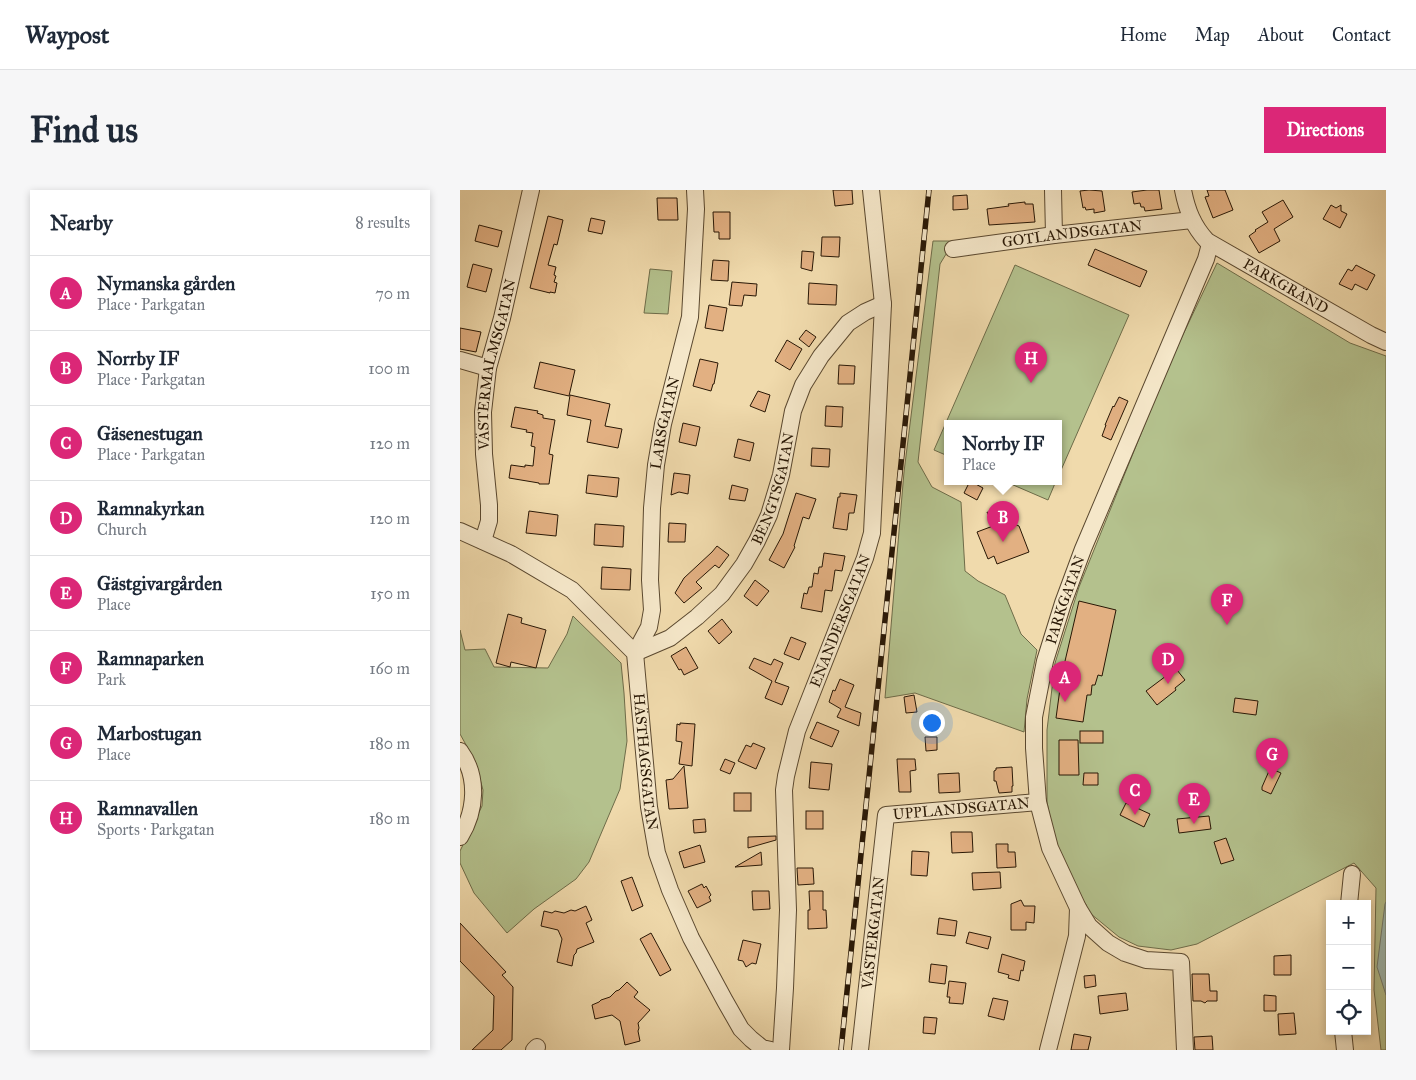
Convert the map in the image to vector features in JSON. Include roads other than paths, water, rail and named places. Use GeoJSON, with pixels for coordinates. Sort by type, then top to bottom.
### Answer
{"type":"FeatureCollection","features":[{"type":"Feature","properties":{"kind":"street","name":"VÄSTERMALMSGATAN"},"geometry":{"type":"LineString","coordinates":[[483,540],[489,521],[483,412],[488,368],[502,318],[531,190]]}},
{"type":"Feature","properties":{"kind":"street","name":"LARSGATAN"},"geometry":{"type":"LineString","coordinates":[[635,653],[650,627],[652,610],[650,580],[652,508],[656,465],[663,424],[690,317],[696,208],[695,190]]}},
{"type":"Feature","properties":{"kind":"street","name":"ENANDERSGATAN"},"geometry":{"type":"LineString","coordinates":[[781,1050],[788,910],[784,790],[786,776],[798,731],[865,558],[872,533],[883,304],[871,190]]}},
{"type":"Feature","properties":{"kind":"street"},"geometry":{"type":"LineString","coordinates":[[1053,190],[1054,235]]}},
{"type":"Feature","properties":{"kind":"street"},"geometry":{"type":"LineString","coordinates":[[1183,190],[1192,220]]}},
{"type":"Feature","properties":{"kind":"street","name":"GOTLANDSGATAN"},"geometry":{"type":"LineString","coordinates":[[953,249],[1054,235],[1192,220]]}},
{"type":"Feature","properties":{"kind":"street","name":"PARKGRÄND"},"geometry":{"type":"LineString","coordinates":[[1192,220],[1197,231],[1210,244],[1386,342]]}},
{"type":"Feature","properties":{"kind":"street","name":"PARKGATAN"},"geometry":{"type":"LineString","coordinates":[[1185,1050],[1181,962],[1146,960],[1126,953],[1108,943],[1089,926],[1078,908],[1050,848],[1038,802],[1034,717],[1050,644],[1083,549],[1206,259],[1210,244]]}},
{"type":"Feature","properties":{"kind":"street","name":"BENGTSGATAN"},"geometry":{"type":"LineString","coordinates":[[635,653],[670,638],[697,617],[722,594],[744,564],[757,541],[771,507],[781,476],[794,412],[804,385],[821,356],[848,323],[865,312],[883,304]]}},
{"type":"Feature","properties":{"kind":"street"},"geometry":{"type":"LineString","coordinates":[[460,360],[488,368]]}},
{"type":"Feature","properties":{"kind":"street"},"geometry":{"type":"LineString","coordinates":[[460,531],[483,540],[534,566],[572,590],[635,653]]}},
{"type":"Feature","properties":{"kind":"street","name":"HÄSTHAGSGATAN"},"geometry":{"type":"LineString","coordinates":[[635,653],[649,807],[656,853],[691,938],[741,1029],[762,1048],[771,1050]]}},
{"type":"Feature","properties":{"kind":"street"},"geometry":{"type":"LineString","coordinates":[[460,751],[464,756],[472,778],[474,794],[468,824],[460,837]]}},
{"type":"Feature","properties":{"kind":"street","name":"UPPLANDSGATAN"},"geometry":{"type":"LineString","coordinates":[[886,815],[1038,802]]}},
{"type":"Feature","properties":{"kind":"street","name":"VÄSTERGATAN"},"geometry":{"type":"LineString","coordinates":[[860,1050],[886,815]]}},
{"type":"Feature","properties":{"kind":"street"},"geometry":{"type":"LineString","coordinates":[[1349,900],[1352,874]]}},
{"type":"Feature","properties":{"kind":"street"},"geometry":{"type":"LineString","coordinates":[[1048,1050],[1077,936],[1078,908]]}},
{"type":"Feature","properties":{"kind":"street"},"geometry":{"type":"LineString","coordinates":[[1343,1035],[1345,1050]]}},
{"type":"Feature","properties":{"kind":"water"},"geometry":{"type":"Polygon","coordinates":[[[1386,902],[1386,995],[1377,967],[1386,902]]]}},
{"type":"Feature","properties":{"kind":"railway"},"geometry":{"type":"LineString","coordinates":[[841,1050],[929,190]]}},
{"type":"Feature","properties":{"kind":"place","name":"Ramnavallen"},"geometry":{"type":"Point","coordinates":[1031,383]}},
{"type":"Feature","properties":{"kind":"place","name":"Norrby IF"},"geometry":{"type":"Point","coordinates":[1003,542]}},
{"type":"Feature","properties":{"kind":"place","name":"Ramnaparken"},"geometry":{"type":"Point","coordinates":[1227,625]}},
{"type":"Feature","properties":{"kind":"place","name":"Ramnakyrkan"},"geometry":{"type":"Point","coordinates":[1168,684]}},
{"type":"Feature","properties":{"kind":"place","name":"Nymanska gården"},"geometry":{"type":"Point","coordinates":[1065,702]}},
{"type":"Feature","properties":{"kind":"place","name":"Marbostugan"},"geometry":{"type":"Point","coordinates":[1272,779]}},
{"type":"Feature","properties":{"kind":"place","name":"Gäsenestugan"},"geometry":{"type":"Point","coordinates":[1135,815]}},
{"type":"Feature","properties":{"kind":"place","name":"Gästgivargården"},"geometry":{"type":"Point","coordinates":[1194,824]}}]}
